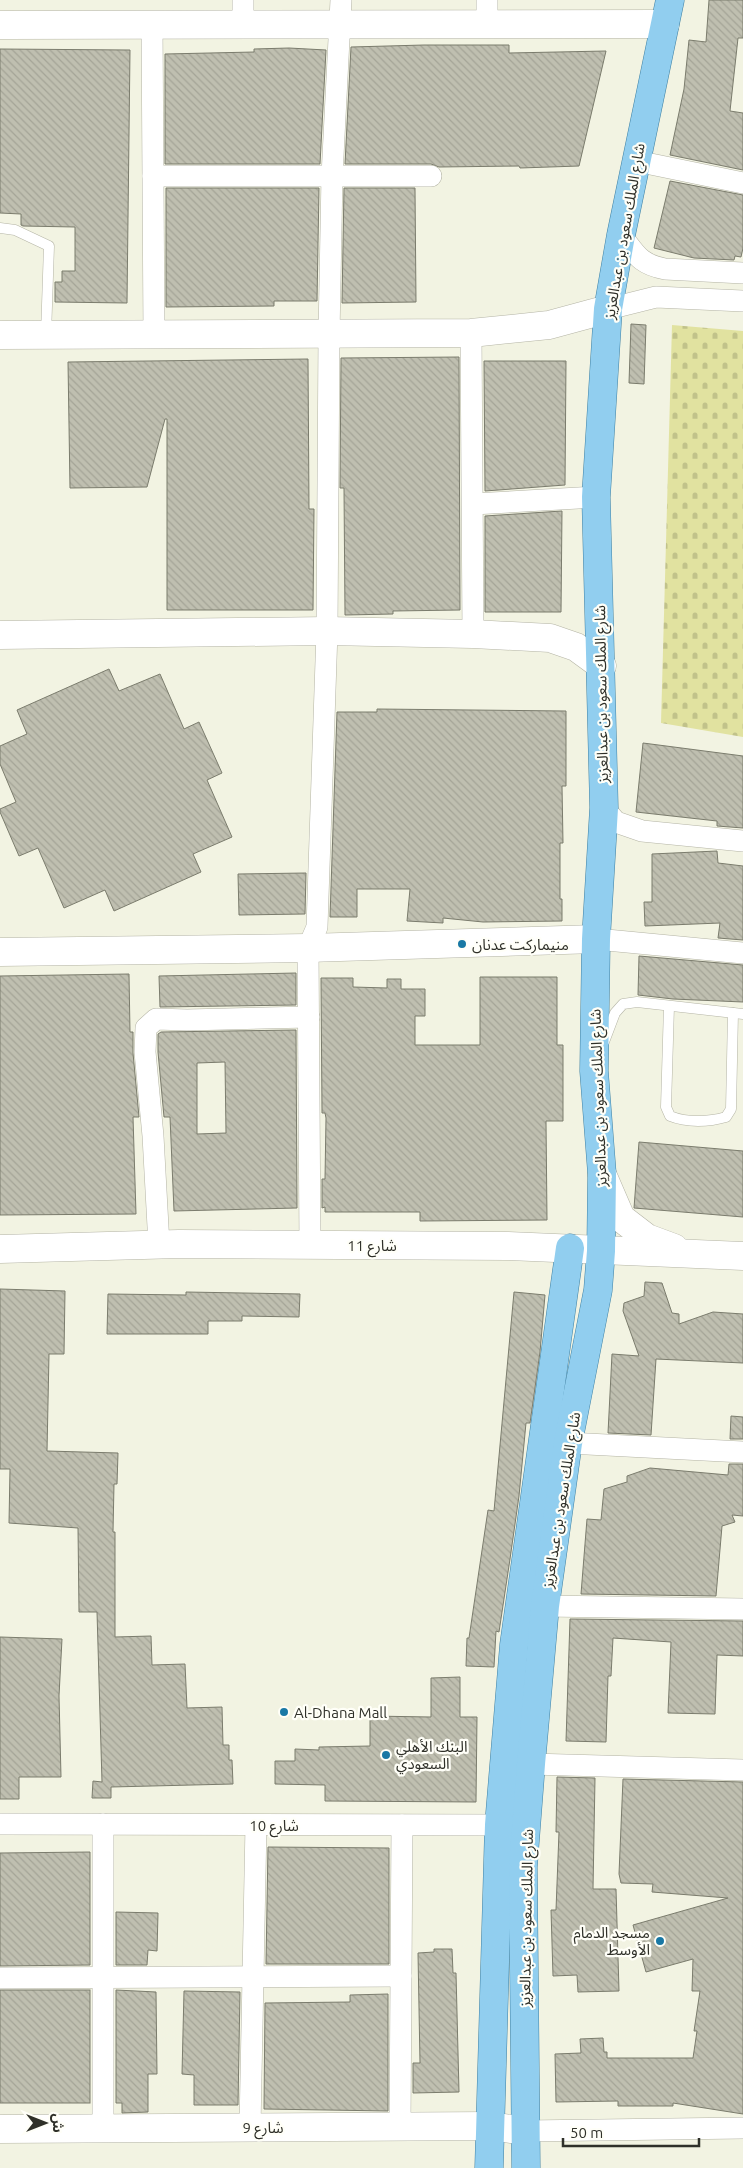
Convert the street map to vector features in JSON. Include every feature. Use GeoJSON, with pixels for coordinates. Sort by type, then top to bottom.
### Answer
{"type":"FeatureCollection","features":[{"type":"Feature","properties":{"kind":"main road","name":"شارع الملك سعود بن عبدالعزيز"},"geometry":{"type":"LineString","coordinates":[[526,2168],[523,1867],[531,1764],[545,1606],[568,1443],[598,1290],[601,1251],[602,1174],[594,1071],[596,939],[604,808],[602,666],[596,497],[608,309],[621,235],[667,12]]}},
{"type":"Feature","properties":{"kind":"main road","name":"شارع الملك سعود بن عبدالعزيز"},"geometry":{"type":"LineString","coordinates":[[490,2168],[499,1825],[514,1644],[570,1248]]}},
{"type":"Feature","properties":{"kind":"street"},"geometry":{"type":"LineString","coordinates":[[0,25],[152,24],[243,12],[667,12]]}},
{"type":"Feature","properties":{"kind":"street"},"geometry":{"type":"LineString","coordinates":[[310,1245],[308,948],[317,927],[327,631],[332,176],[340,12]]}},
{"type":"Feature","properties":{"kind":"street"},"geometry":{"type":"LineString","coordinates":[[152,24],[154,335]]}},
{"type":"Feature","properties":{"kind":"street"},"geometry":{"type":"LineString","coordinates":[[636,160],[743,183]]}},
{"type":"Feature","properties":{"kind":"street"},"geometry":{"type":"LineString","coordinates":[[153,176],[431,176]]}},
{"type":"Feature","properties":{"kind":"street"},"geometry":{"type":"LineString","coordinates":[[621,235],[645,264],[653,267],[743,274]]}},
{"type":"Feature","properties":{"kind":"street"},"geometry":{"type":"LineString","coordinates":[[0,335],[471,333],[549,326],[656,297],[743,301]]}},
{"type":"Feature","properties":{"kind":"street"},"geometry":{"type":"LineString","coordinates":[[471,333],[473,634]]}},
{"type":"Feature","properties":{"kind":"street"},"geometry":{"type":"LineString","coordinates":[[473,504],[596,497]]}},
{"type":"Feature","properties":{"kind":"street"},"geometry":{"type":"LineString","coordinates":[[0,635],[327,631],[473,634],[550,638],[576,648],[602,666]]}},
{"type":"Feature","properties":{"kind":"street"},"geometry":{"type":"LineString","coordinates":[[604,808],[616,822],[642,831],[743,841]]}},
{"type":"Feature","properties":{"kind":"street"},"geometry":{"type":"LineString","coordinates":[[0,952],[308,948],[596,939],[743,953]]}},
{"type":"Feature","properties":{"kind":"street"},"geometry":{"type":"LineString","coordinates":[[158,1245],[153,1136],[145,1052],[146,1028],[156,1019],[309,1018]]}},
{"type":"Feature","properties":{"kind":"street"},"geometry":{"type":"LineString","coordinates":[[602,1174],[621,1218],[647,1238],[689,1254]]}},
{"type":"Feature","properties":{"kind":"street","name":"شارع 11"},"geometry":{"type":"LineString","coordinates":[[0,1249],[158,1245],[310,1245],[570,1248],[601,1251],[743,1256]]}},
{"type":"Feature","properties":{"kind":"street"},"geometry":{"type":"LineString","coordinates":[[568,1443],[743,1452]]}},
{"type":"Feature","properties":{"kind":"street"},"geometry":{"type":"LineString","coordinates":[[545,1606],[743,1609]]}},
{"type":"Feature","properties":{"kind":"street"},"geometry":{"type":"LineString","coordinates":[[531,1764],[743,1770]]}},
{"type":"Feature","properties":{"kind":"street","name":"شارع 10"},"geometry":{"type":"LineString","coordinates":[[0,1824],[499,1825]]}},
{"type":"Feature","properties":{"kind":"street"},"geometry":{"type":"LineString","coordinates":[[103,1824],[103,2129]]}},
{"type":"Feature","properties":{"kind":"street"},"geometry":{"type":"LineString","coordinates":[[250,2127],[252,1976],[255,1954],[256,1825]]}},
{"type":"Feature","properties":{"kind":"street"},"geometry":{"type":"LineString","coordinates":[[400,2127],[402,1825]]}},
{"type":"Feature","properties":{"kind":"street"},"geometry":{"type":"LineString","coordinates":[[499,1825],[523,1867]]}},
{"type":"Feature","properties":{"kind":"street"},"geometry":{"type":"LineString","coordinates":[[0,1978],[401,1976]]}},
{"type":"Feature","properties":{"kind":"street","name":"شارع 9"},"geometry":{"type":"LineString","coordinates":[[0,2130],[490,2126],[526,2131]]}},
{"type":"Feature","properties":{"kind":"street"},"geometry":{"type":"LineString","coordinates":[[526,2131],[743,2128]]}},
{"type":"Feature","properties":{"kind":"lane"},"geometry":{"type":"LineString","coordinates":[[0,228],[15,230],[49,246],[46,335]]}},
{"type":"Feature","properties":{"kind":"lane"},"geometry":{"type":"LineString","coordinates":[[594,1071],[615,1012],[623,1004],[637,1002],[738,1014],[731,1109],[726,1117],[715,1120],[679,1120],[670,1116],[666,1107],[670,1006]]}},
{"type":"Feature","properties":{"kind":"green space"},"geometry":{"type":"Polygon","coordinates":[[[672,325],[743,331],[743,737],[661,723],[672,325]]]}},
{"type":"Feature","properties":{"kind":"building"},"geometry":{"type":"Polygon","coordinates":[[[709,0],[743,0],[743,38],[738,38],[730,111],[743,113],[743,170],[670,155],[684,89],[689,40],[706,42],[709,0]]]}},
{"type":"Feature","properties":{"kind":"building"},"geometry":{"type":"Polygon","coordinates":[[[509,45],[509,53],[606,51],[579,166],[520,168],[519,166],[439,167],[431,164],[345,164],[351,47],[509,45]]]}},
{"type":"Feature","properties":{"kind":"building"},"geometry":{"type":"Polygon","coordinates":[[[0,49],[130,50],[127,303],[55,302],[55,282],[62,282],[62,271],[75,271],[75,227],[23,226],[21,225],[21,214],[0,213],[0,49]]]}},
{"type":"Feature","properties":{"kind":"building"},"geometry":{"type":"Polygon","coordinates":[[[254,49],[326,50],[320,164],[165,164],[165,54],[254,52],[254,49]]]}},
{"type":"Feature","properties":{"kind":"building"},"geometry":{"type":"Polygon","coordinates":[[[670,181],[743,195],[743,248],[741,257],[735,256],[734,260],[694,258],[654,248],[670,181]]]}},
{"type":"Feature","properties":{"kind":"building"},"geometry":{"type":"Polygon","coordinates":[[[166,188],[319,188],[317,301],[274,301],[274,306],[166,307],[166,188]]]}},
{"type":"Feature","properties":{"kind":"building"},"geometry":{"type":"Polygon","coordinates":[[[344,188],[415,188],[416,302],[342,303],[344,188]]]}},
{"type":"Feature","properties":{"kind":"building"},"geometry":{"type":"Polygon","coordinates":[[[631,324],[646,325],[644,384],[629,383],[631,324]]]}},
{"type":"Feature","properties":{"kind":"building"},"geometry":{"type":"Polygon","coordinates":[[[459,357],[460,610],[393,611],[393,614],[345,615],[344,488],[340,488],[341,358],[459,357]]]}},
{"type":"Feature","properties":{"kind":"building"},"geometry":{"type":"Polygon","coordinates":[[[308,359],[309,509],[314,509],[313,610],[167,610],[167,419],[165,419],[147,487],[70,488],[68,362],[308,359]]]}},
{"type":"Feature","properties":{"kind":"building"},"geometry":{"type":"Polygon","coordinates":[[[484,361],[566,361],[565,485],[485,491],[484,361]]]}},
{"type":"Feature","properties":{"kind":"building"},"geometry":{"type":"Polygon","coordinates":[[[562,511],[561,612],[485,612],[485,516],[562,511]]]}},
{"type":"Feature","properties":{"kind":"building"},"geometry":{"type":"Polygon","coordinates":[[[109,669],[119,691],[160,674],[184,729],[199,722],[222,773],[207,780],[232,837],[193,854],[201,872],[114,911],[105,890],[64,908],[38,848],[19,856],[0,812],[0,809],[16,802],[0,764],[0,746],[27,734],[17,710],[109,669]]]}},
{"type":"Feature","properties":{"kind":"building"},"geometry":{"type":"Polygon","coordinates":[[[377,709],[566,711],[566,786],[562,786],[563,843],[560,843],[562,921],[483,922],[443,918],[443,923],[407,921],[410,889],[357,889],[357,917],[330,917],[337,712],[377,712],[377,709]]]}},
{"type":"Feature","properties":{"kind":"building"},"geometry":{"type":"Polygon","coordinates":[[[643,743],[743,756],[743,828],[717,826],[717,821],[636,812],[643,743]]]}},
{"type":"Feature","properties":{"kind":"building"},"geometry":{"type":"Polygon","coordinates":[[[717,851],[718,863],[743,866],[743,940],[718,938],[720,923],[645,926],[644,902],[652,902],[652,854],[717,851]]]}},
{"type":"Feature","properties":{"kind":"building"},"geometry":{"type":"Polygon","coordinates":[[[306,873],[305,914],[239,915],[238,874],[306,873]]]}},
{"type":"Feature","properties":{"kind":"building"},"geometry":{"type":"Polygon","coordinates":[[[639,956],[743,965],[743,1002],[673,999],[638,995],[639,956]]]}},
{"type":"Feature","properties":{"kind":"building"},"geometry":{"type":"Polygon","coordinates":[[[296,973],[296,1005],[160,1007],[159,976],[296,973]]]}},
{"type":"Feature","properties":{"kind":"building"},"geometry":{"type":"Polygon","coordinates":[[[129,974],[130,1032],[133,1032],[139,1117],[133,1117],[136,1214],[0,1215],[0,976],[129,974]]]}},
{"type":"Feature","properties":{"kind":"building"},"geometry":{"type":"Polygon","coordinates":[[[480,977],[557,977],[557,1045],[563,1045],[563,1121],[546,1121],[547,1220],[420,1221],[420,1212],[325,1212],[325,1207],[322,1208],[322,1179],[325,1179],[326,1118],[325,1113],[322,1113],[321,978],[353,978],[353,987],[387,988],[387,979],[401,979],[401,989],[425,989],[425,1016],[415,1016],[415,1045],[480,1045],[480,977]]]}},
{"type":"Feature","properties":{"kind":"building"},"geometry":{"type":"Polygon","coordinates":[[[296,1030],[297,1208],[174,1211],[170,1117],[164,1117],[158,1052],[158,1034],[161,1032],[296,1030]],[[225,1062],[197,1063],[197,1134],[226,1133],[225,1062]]]}},
{"type":"Feature","properties":{"kind":"building"},"geometry":{"type":"Polygon","coordinates":[[[639,1142],[743,1151],[743,1217],[634,1208],[639,1142]]]}},
{"type":"Feature","properties":{"kind":"building"},"geometry":{"type":"Polygon","coordinates":[[[645,1282],[662,1283],[672,1313],[679,1314],[679,1324],[713,1312],[743,1314],[743,1363],[656,1359],[651,1435],[608,1433],[612,1354],[639,1356],[623,1311],[624,1303],[644,1296],[645,1282]]]}},
{"type":"Feature","properties":{"kind":"building"},"geometry":{"type":"Polygon","coordinates":[[[0,1289],[65,1291],[64,1354],[49,1354],[47,1451],[118,1453],[117,1484],[114,1484],[113,1532],[115,1532],[115,1637],[151,1636],[152,1665],[185,1664],[187,1708],[222,1707],[223,1745],[229,1745],[229,1760],[232,1760],[233,1784],[111,1787],[111,1798],[92,1798],[93,1781],[102,1782],[97,1612],[79,1612],[78,1528],[9,1523],[10,1469],[0,1469],[0,1289]]]}},
{"type":"Feature","properties":{"kind":"building"},"geometry":{"type":"Polygon","coordinates":[[[186,1292],[300,1294],[299,1317],[242,1316],[242,1321],[208,1321],[208,1334],[107,1334],[108,1294],[186,1295],[186,1292]]]}},
{"type":"Feature","properties":{"kind":"building"},"geometry":{"type":"Polygon","coordinates":[[[514,1292],[545,1295],[540,1352],[530,1423],[526,1423],[519,1496],[510,1559],[499,1632],[496,1631],[494,1667],[466,1666],[467,1638],[469,1638],[488,1510],[494,1511],[514,1292]]]}},
{"type":"Feature","properties":{"kind":"building"},"geometry":{"type":"Polygon","coordinates":[[[731,1416],[743,1417],[743,1439],[730,1439],[731,1416]]]}},
{"type":"Feature","properties":{"kind":"building"},"geometry":{"type":"Polygon","coordinates":[[[729,1464],[743,1464],[743,1516],[732,1515],[735,1522],[722,1526],[716,1596],[581,1594],[587,1519],[601,1520],[604,1489],[627,1482],[627,1476],[650,1468],[728,1475],[729,1464]]]}},
{"type":"Feature","properties":{"kind":"building"},"geometry":{"type":"Polygon","coordinates":[[[570,1619],[743,1621],[743,1656],[717,1655],[715,1714],[668,1713],[671,1642],[613,1638],[611,1676],[608,1676],[606,1742],[566,1741],[570,1619]]]}},
{"type":"Feature","properties":{"kind":"building"},"geometry":{"type":"Polygon","coordinates":[[[0,1637],[62,1639],[59,1696],[61,1777],[19,1777],[19,1799],[0,1799],[0,1637]]]}},
{"type":"Feature","properties":{"kind":"building","name":"البنك الأهلي السعودي"},"geometry":{"type":"Polygon","coordinates":[[[460,1677],[460,1717],[477,1717],[476,1802],[325,1801],[325,1785],[275,1784],[275,1761],[295,1761],[295,1749],[319,1750],[319,1747],[370,1746],[370,1716],[431,1717],[431,1678],[460,1677]]]}},
{"type":"Feature","properties":{"kind":"building"},"geometry":{"type":"Polygon","coordinates":[[[557,1777],[595,1778],[593,1889],[616,1889],[619,1991],[578,1992],[577,1975],[553,1976],[551,1910],[556,1910],[559,1832],[556,1832],[557,1777]]]}},
{"type":"Feature","properties":{"kind":"building"},"geometry":{"type":"Polygon","coordinates":[[[623,1779],[743,1782],[743,2114],[673,2103],[673,2106],[618,2106],[618,2101],[556,2102],[555,2054],[581,2053],[580,2039],[603,2038],[604,2052],[607,2052],[607,2058],[693,2058],[697,2031],[694,2031],[700,1991],[692,1991],[693,1959],[646,1972],[633,1925],[728,1898],[652,1892],[653,1884],[621,1883],[619,1874],[623,1779]]]}},
{"type":"Feature","properties":{"kind":"building"},"geometry":{"type":"Polygon","coordinates":[[[268,1847],[389,1848],[389,1964],[266,1964],[268,1847]]]}},
{"type":"Feature","properties":{"kind":"building"},"geometry":{"type":"Polygon","coordinates":[[[90,1852],[90,1965],[0,1966],[0,1853],[90,1852]]]}},
{"type":"Feature","properties":{"kind":"building"},"geometry":{"type":"Polygon","coordinates":[[[116,1912],[158,1913],[157,1951],[148,1950],[147,1965],[116,1965],[116,1912]]]}},
{"type":"Feature","properties":{"kind":"building"},"geometry":{"type":"Polygon","coordinates":[[[434,1949],[452,1949],[453,1973],[456,1973],[459,2092],[413,2093],[413,2063],[420,2063],[418,1953],[434,1952],[434,1949]]]}},
{"type":"Feature","properties":{"kind":"building"},"geometry":{"type":"Polygon","coordinates":[[[0,1990],[90,1990],[90,2103],[0,2103],[0,1990]]]}},
{"type":"Feature","properties":{"kind":"building"},"geometry":{"type":"Polygon","coordinates":[[[116,1990],[156,1992],[157,2074],[148,2074],[148,2112],[122,2113],[122,2103],[116,2103],[116,1990]]]}},
{"type":"Feature","properties":{"kind":"building"},"geometry":{"type":"Polygon","coordinates":[[[184,1991],[240,1992],[238,2105],[194,2105],[194,2075],[182,2074],[184,1991]]]}},
{"type":"Feature","properties":{"kind":"building"},"geometry":{"type":"Polygon","coordinates":[[[388,1994],[388,2111],[264,2109],[265,2003],[350,2002],[350,1995],[388,1994]]]}},
{"type":"Feature","properties":{"kind":"place","name":"منيماركت عدنان"},"geometry":{"type":"Point","coordinates":[462,944]}},
{"type":"Feature","properties":{"kind":"place","name":"Al-Dhana Mall"},"geometry":{"type":"Point","coordinates":[284,1712]}},
{"type":"Feature","properties":{"kind":"place","name":"البنك الأهلي السعودي"},"geometry":{"type":"Point","coordinates":[386,1755]}},
{"type":"Feature","properties":{"kind":"place","name":"مسجد الدمام الأوسط"},"geometry":{"type":"Point","coordinates":[660,1941]}}]}
